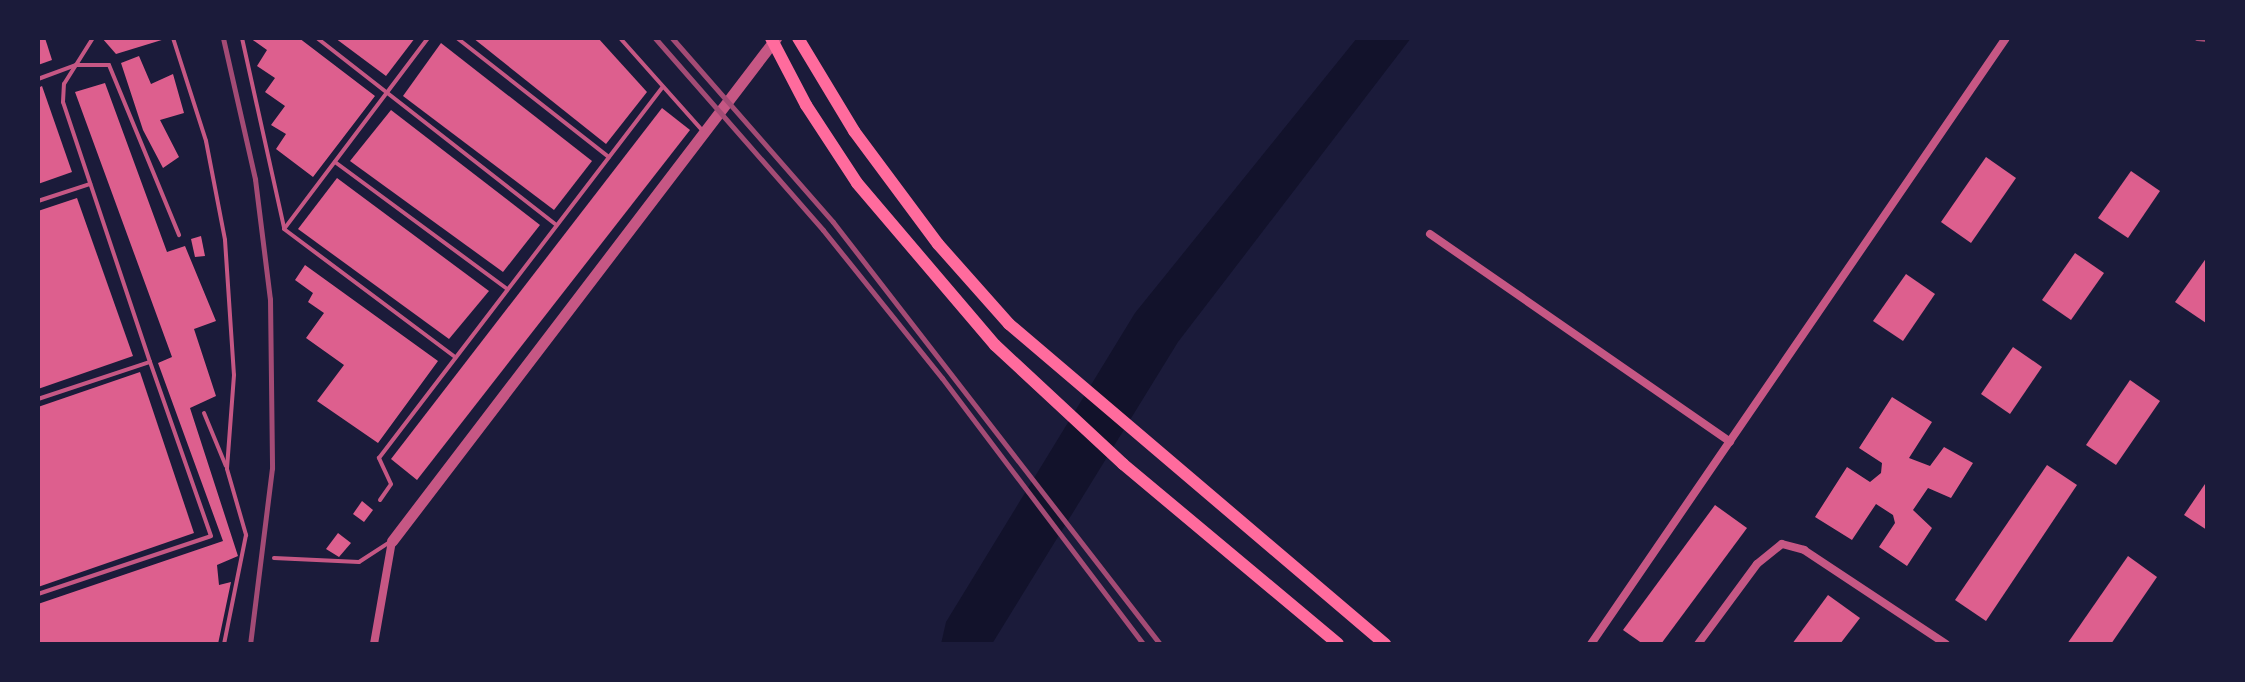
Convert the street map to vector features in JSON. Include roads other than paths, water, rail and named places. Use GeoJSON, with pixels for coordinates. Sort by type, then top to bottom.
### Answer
{"type":"FeatureCollection","features":[{"type":"Feature","properties":{"kind":"main road"},"geometry":{"type":"LineString","coordinates":[[798,38],[854,131],[938,244],[1009,324],[1074,383],[1385,644]]}},
{"type":"Feature","properties":{"kind":"main road"},"geometry":{"type":"LineString","coordinates":[[773,39],[806,105],[857,183],[995,345],[1123,464],[1338,644]]}},
{"type":"Feature","properties":{"kind":"street"},"geometry":{"type":"LineString","coordinates":[[1591,644],[2006,38]]}},
{"type":"Feature","properties":{"kind":"street"},"geometry":{"type":"LineString","coordinates":[[374,644],[392,541],[773,39]]}},
{"type":"Feature","properties":{"kind":"street"},"geometry":{"type":"LineString","coordinates":[[1430,234],[1730,442]]}},
{"type":"Feature","properties":{"kind":"street"},"geometry":{"type":"LineString","coordinates":[[1698,644],[1757,564],[1782,544],[1804,550],[1946,644]]}},
{"type":"Feature","properties":{"kind":"lane"},"geometry":{"type":"LineString","coordinates":[[38,594],[211,536],[63,102],[64,84],[93,38]]}},
{"type":"Feature","properties":{"kind":"lane"},"geometry":{"type":"LineString","coordinates":[[173,38],[206,141],[225,240],[234,375],[227,469]]}},
{"type":"Feature","properties":{"kind":"lane"},"geometry":{"type":"LineString","coordinates":[[242,38],[284,229],[454,356]]}},
{"type":"Feature","properties":{"kind":"lane"},"geometry":{"type":"LineString","coordinates":[[317,38],[556,225]]}},
{"type":"Feature","properties":{"kind":"lane"},"geometry":{"type":"LineString","coordinates":[[284,229],[428,38]]}},
{"type":"Feature","properties":{"kind":"lane"},"geometry":{"type":"LineString","coordinates":[[457,38],[609,157]]}},
{"type":"Feature","properties":{"kind":"lane"},"geometry":{"type":"LineString","coordinates":[[620,38],[704,132]]}},
{"type":"Feature","properties":{"kind":"lane"},"geometry":{"type":"LineString","coordinates":[[38,79],[76,65],[109,65],[179,235]]}},
{"type":"Feature","properties":{"kind":"lane"},"geometry":{"type":"LineString","coordinates":[[380,500],[391,484],[379,458],[454,356],[663,87]]}},
{"type":"Feature","properties":{"kind":"lane"},"geometry":{"type":"LineString","coordinates":[[334,162],[507,289]]}},
{"type":"Feature","properties":{"kind":"lane"},"geometry":{"type":"LineString","coordinates":[[38,201],[90,184]]}},
{"type":"Feature","properties":{"kind":"lane"},"geometry":{"type":"LineString","coordinates":[[38,399],[150,362]]}},
{"type":"Feature","properties":{"kind":"lane"},"geometry":{"type":"LineString","coordinates":[[204,413],[227,469],[246,535],[247,556],[224,644]]}},
{"type":"Feature","properties":{"kind":"lane"},"geometry":{"type":"LineString","coordinates":[[274,558],[359,562],[374,557],[392,541]]}},
{"type":"Feature","properties":{"kind":"railway"},"geometry":{"type":"LineString","coordinates":[[223,38],[255,179],[270,299],[272,468],[250,644]]}},
{"type":"Feature","properties":{"kind":"railway"},"geometry":{"type":"LineString","coordinates":[[655,38],[823,230],[942,378],[1143,644]]}},
{"type":"Feature","properties":{"kind":"railway"},"geometry":{"type":"LineString","coordinates":[[672,38],[833,222],[1160,644]]}},
{"type":"Feature","properties":{"kind":"railway"},"geometry":{"type":"LineString","coordinates":[[2197,38],[2207,39]]}}]}
